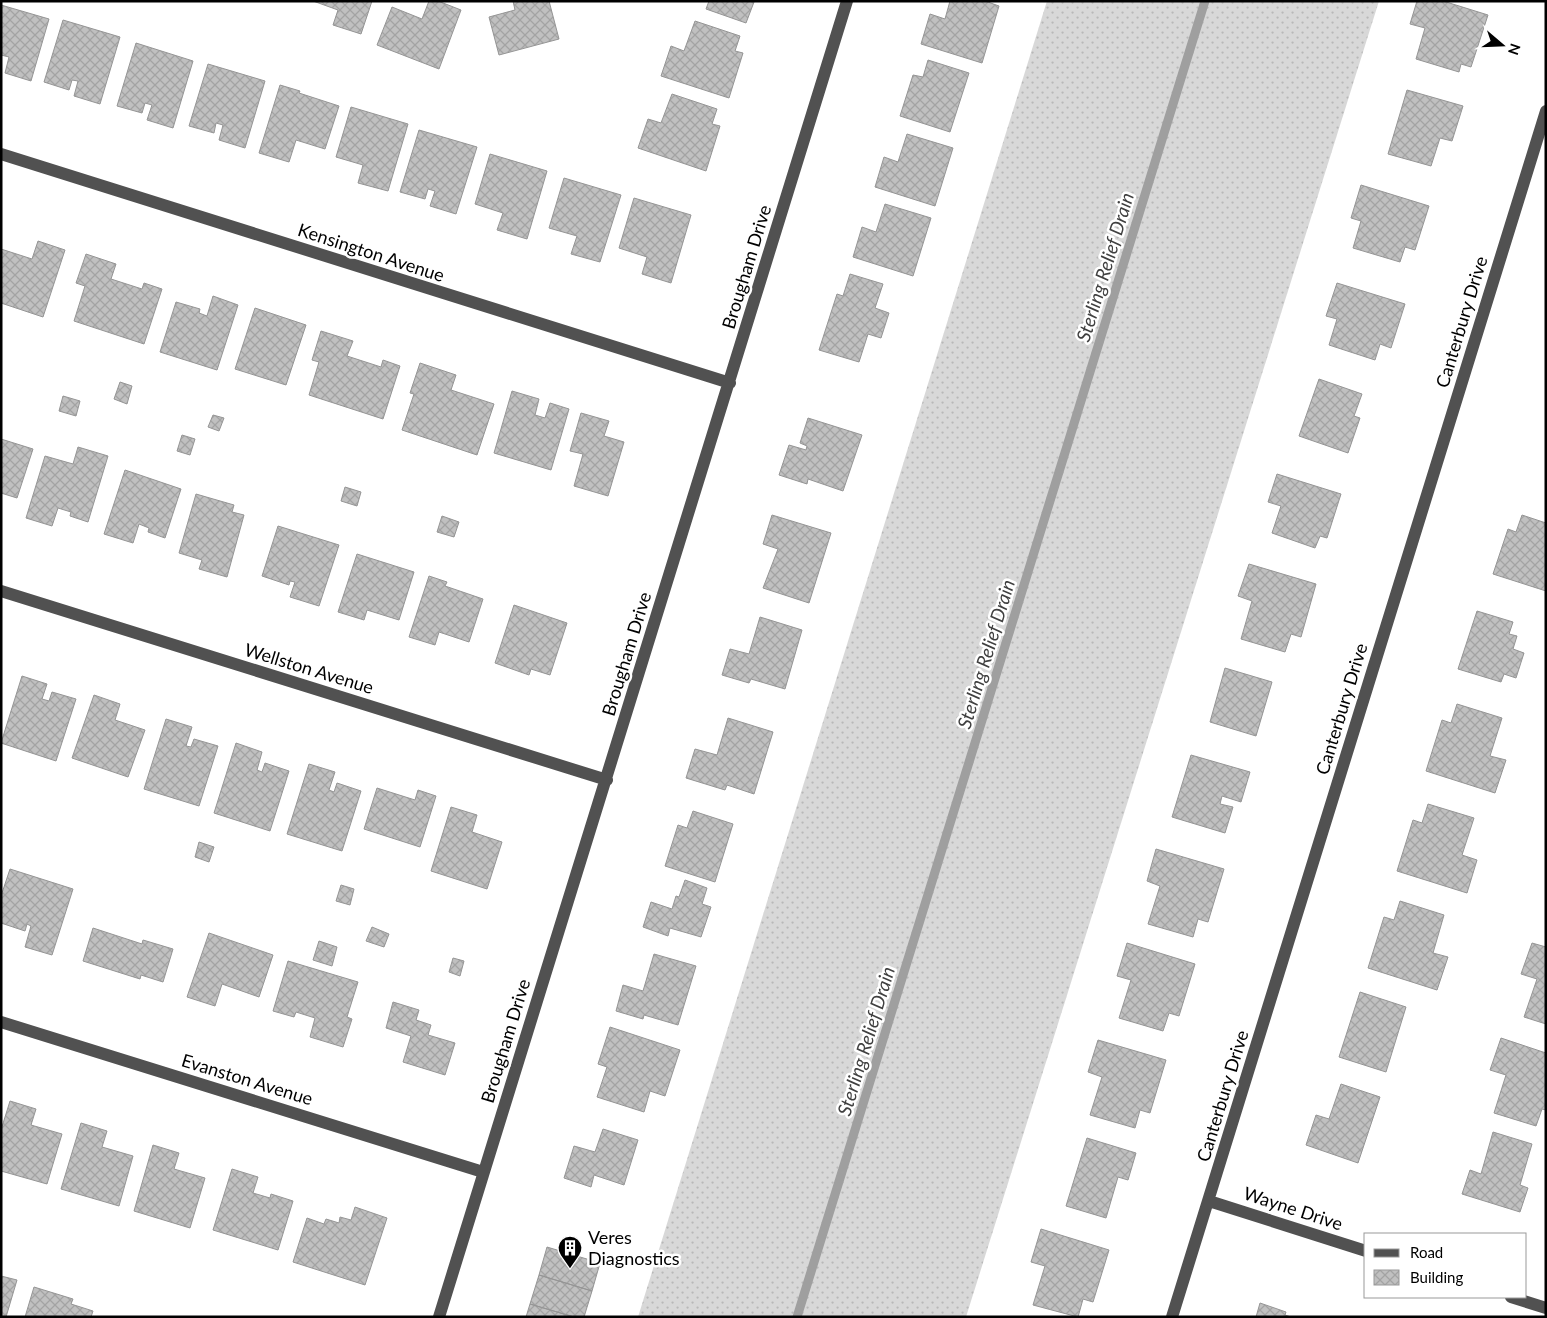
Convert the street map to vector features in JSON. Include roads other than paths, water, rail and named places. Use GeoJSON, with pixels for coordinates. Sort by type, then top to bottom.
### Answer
{"type":"FeatureCollection","features":[{"type":"Feature","properties":{"kind":"street","name":"Brougham Drive"},"geometry":{"type":"LineString","coordinates":[[439,1317],[847,1]]}},
{"type":"Feature","properties":{"kind":"street","name":"Canterbury Drive"},"geometry":{"type":"LineString","coordinates":[[1172,1317],[1546,112]]}},
{"type":"Feature","properties":{"kind":"street","name":"Kensington Avenue"},"geometry":{"type":"LineString","coordinates":[[1,154],[730,383]]}},
{"type":"Feature","properties":{"kind":"street","name":"Wellston Avenue"},"geometry":{"type":"LineString","coordinates":[[1,591],[607,780]]}},
{"type":"Feature","properties":{"kind":"street","name":"Evanston Avenue"},"geometry":{"type":"LineString","coordinates":[[1,1022],[483,1172]]}},
{"type":"Feature","properties":{"kind":"street","name":"Wayne Drive"},"geometry":{"type":"LineString","coordinates":[[1209,1201],[1364,1250]]}},
{"type":"Feature","properties":{"kind":"street"},"geometry":{"type":"LineString","coordinates":[[1514,1298],[1546,1308]]}},
{"type":"Feature","properties":{"kind":"waterway","name":"Sterling Relief Drain"},"geometry":{"type":"LineString","coordinates":[[797,1317],[1205,1]]}},
{"type":"Feature","properties":{"kind":"place","name":"Veres Diagnostics"},"geometry":{"type":"Point","coordinates":[570,1269]}}]}
